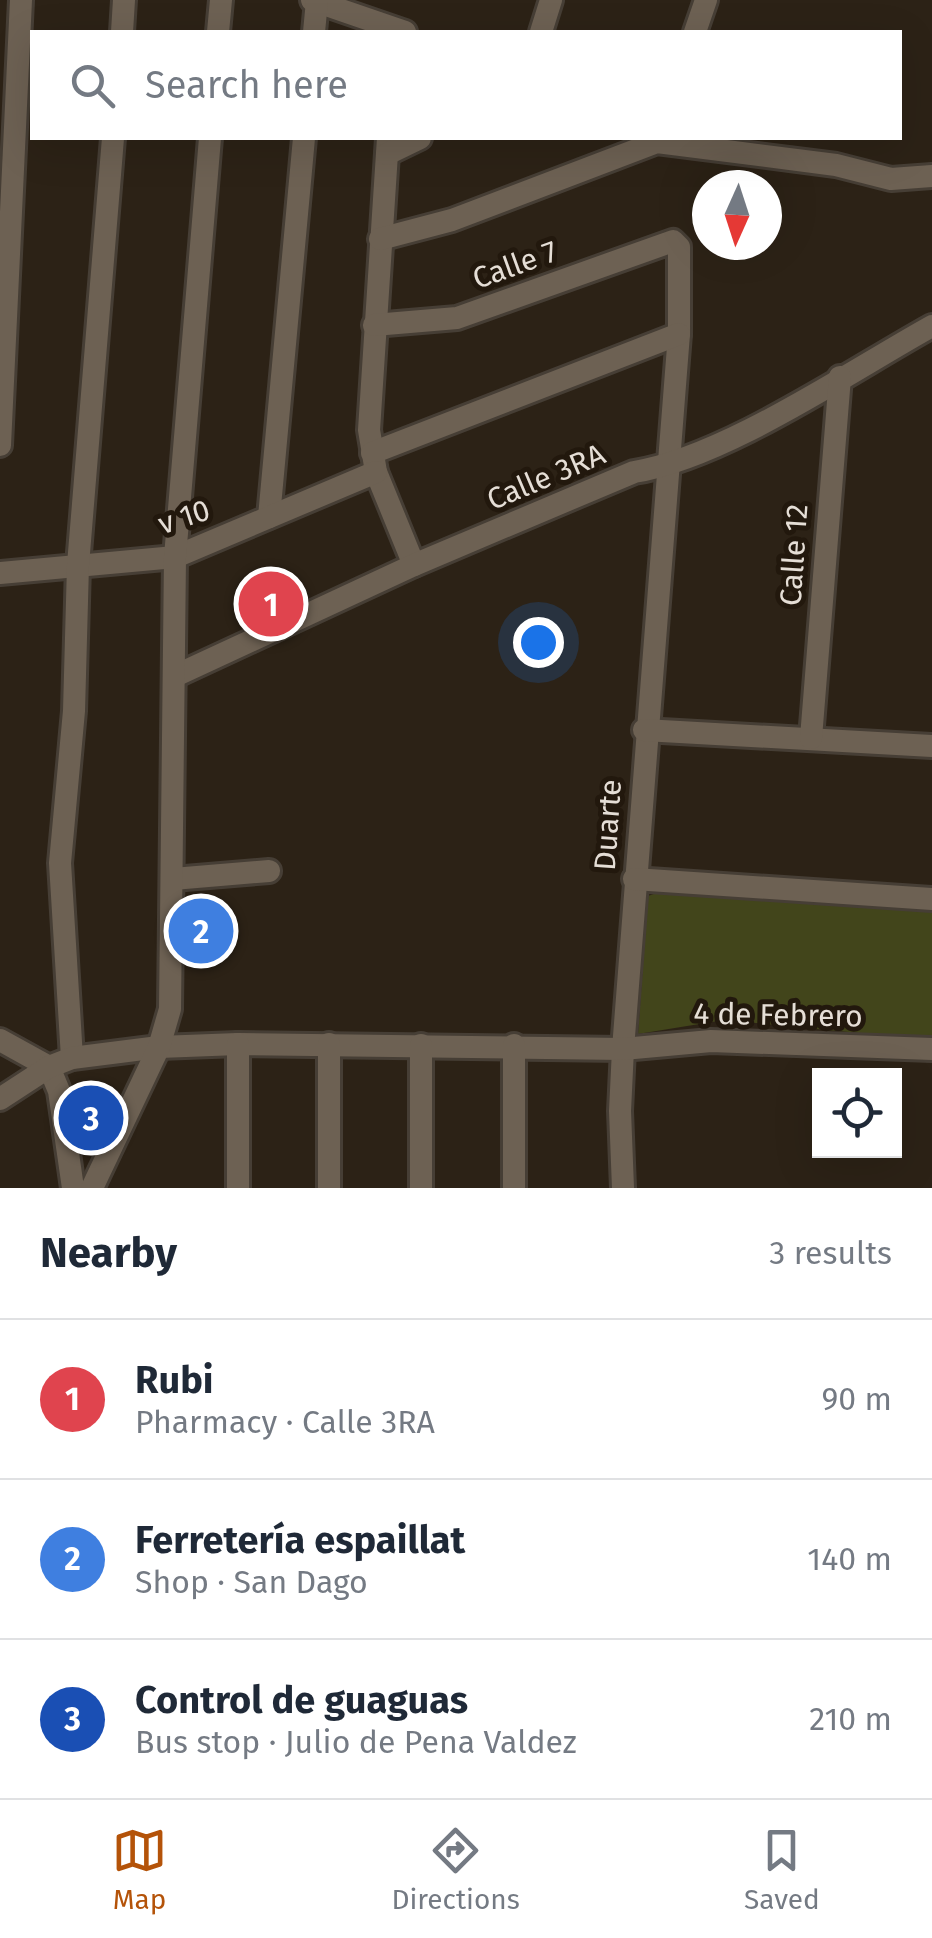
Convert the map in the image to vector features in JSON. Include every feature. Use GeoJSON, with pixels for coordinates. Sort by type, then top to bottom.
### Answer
{"type":"FeatureCollection","features":[{"type":"Feature","properties":{"kind":"street"},"geometry":{"type":"LineString","coordinates":[[0,444],[20,0]]}},
{"type":"Feature","properties":{"kind":"street"},"geometry":{"type":"LineString","coordinates":[[122,30],[124,0]]}},
{"type":"Feature","properties":{"kind":"street"},"geometry":{"type":"LineString","coordinates":[[218,30],[221,0]]}},
{"type":"Feature","properties":{"kind":"street"},"geometry":{"type":"LineString","coordinates":[[314,30],[314,0],[394,30]]}},
{"type":"Feature","properties":{"kind":"street"},"geometry":{"type":"LineString","coordinates":[[542,30],[552,0]]}},
{"type":"Feature","properties":{"kind":"street"},"geometry":{"type":"LineString","coordinates":[[696,30],[706,0]]}},
{"type":"Feature","properties":{"kind":"street"},"geometry":{"type":"LineString","coordinates":[[72,1058],[60,863],[74,711],[78,565],[113,140]]}},
{"type":"Feature","properties":{"kind":"street"},"geometry":{"type":"LineString","coordinates":[[92,1188],[159,1047],[170,1009],[176,557],[210,140]]}},
{"type":"Feature","properties":{"kind":"street"},"geometry":{"type":"LineString","coordinates":[[270,517],[304,140]]}},
{"type":"Feature","properties":{"kind":"street"},"geometry":{"type":"LineString","coordinates":[[412,140],[387,146],[374,326],[374,463],[414,565]]}},
{"type":"Feature","properties":{"kind":"street"},"geometry":{"type":"LineString","coordinates":[[380,239],[452,220],[652,140]]}},
{"type":"Feature","properties":{"kind":"street"},"geometry":{"type":"LineString","coordinates":[[661,140],[836,166],[891,179],[932,176]]}},
{"type":"Feature","properties":{"kind":"street","name":"Calle 7"},"geometry":{"type":"LineString","coordinates":[[374,326],[456,318],[673,241]]}},
{"type":"Feature","properties":{"kind":"street","name":"Duarte"},"geometry":{"type":"LineString","coordinates":[[623,1188],[620,1111],[634,880],[679,334],[678,247],[673,241]]}},
{"type":"Feature","properties":{"kind":"street","name":"Calle 3RA"},"geometry":{"type":"LineString","coordinates":[[177,675],[414,565],[634,472],[667,467],[730,438],[932,326]]}},
{"type":"Feature","properties":{"kind":"street","name":"v 10"},"geometry":{"type":"LineString","coordinates":[[0,573],[176,557],[270,517],[374,463],[679,334]]}},
{"type":"Feature","properties":{"kind":"street","name":"Calle 12"},"geometry":{"type":"LineString","coordinates":[[811,738],[840,377]]}},
{"type":"Feature","properties":{"kind":"street"},"geometry":{"type":"LineString","coordinates":[[644,730],[932,746]]}},
{"type":"Feature","properties":{"kind":"street"},"geometry":{"type":"LineString","coordinates":[[173,879],[269,871]]}},
{"type":"Feature","properties":{"kind":"street"},"geometry":{"type":"LineString","coordinates":[[634,880],[932,899]]}},
{"type":"Feature","properties":{"kind":"street"},"geometry":{"type":"LineString","coordinates":[[0,1040],[49,1067],[59,1091],[73,1188]]}},
{"type":"Feature","properties":{"kind":"street","name":"4 de Febrero"},"geometry":{"type":"LineString","coordinates":[[0,1099],[49,1067],[72,1058],[159,1047],[422,1044],[623,1048],[711,1042],[932,1049]]}},
{"type":"Feature","properties":{"kind":"street"},"geometry":{"type":"LineString","coordinates":[[238,1044],[238,1188]]}},
{"type":"Feature","properties":{"kind":"street"},"geometry":{"type":"LineString","coordinates":[[329,1044],[329,1188]]}},
{"type":"Feature","properties":{"kind":"street"},"geometry":{"type":"LineString","coordinates":[[421,1188],[422,1044]]}},
{"type":"Feature","properties":{"kind":"street"},"geometry":{"type":"LineString","coordinates":[[514,1045],[514,1188]]}},
{"type":"Feature","properties":{"kind":"green space"},"geometry":{"type":"Polygon","coordinates":[[[685,883],[932,899],[932,1040],[724,1020],[638,1034],[648,896],[685,883]]]}},
{"type":"Feature","properties":{"kind":"place","name":"Rubi"},"geometry":{"type":"Point","coordinates":[271,604]}},
{"type":"Feature","properties":{"kind":"place","name":"Ferretería espaillat"},"geometry":{"type":"Point","coordinates":[201,931]}},
{"type":"Feature","properties":{"kind":"place","name":"Control de guaguas"},"geometry":{"type":"Point","coordinates":[91,1118]}}]}
